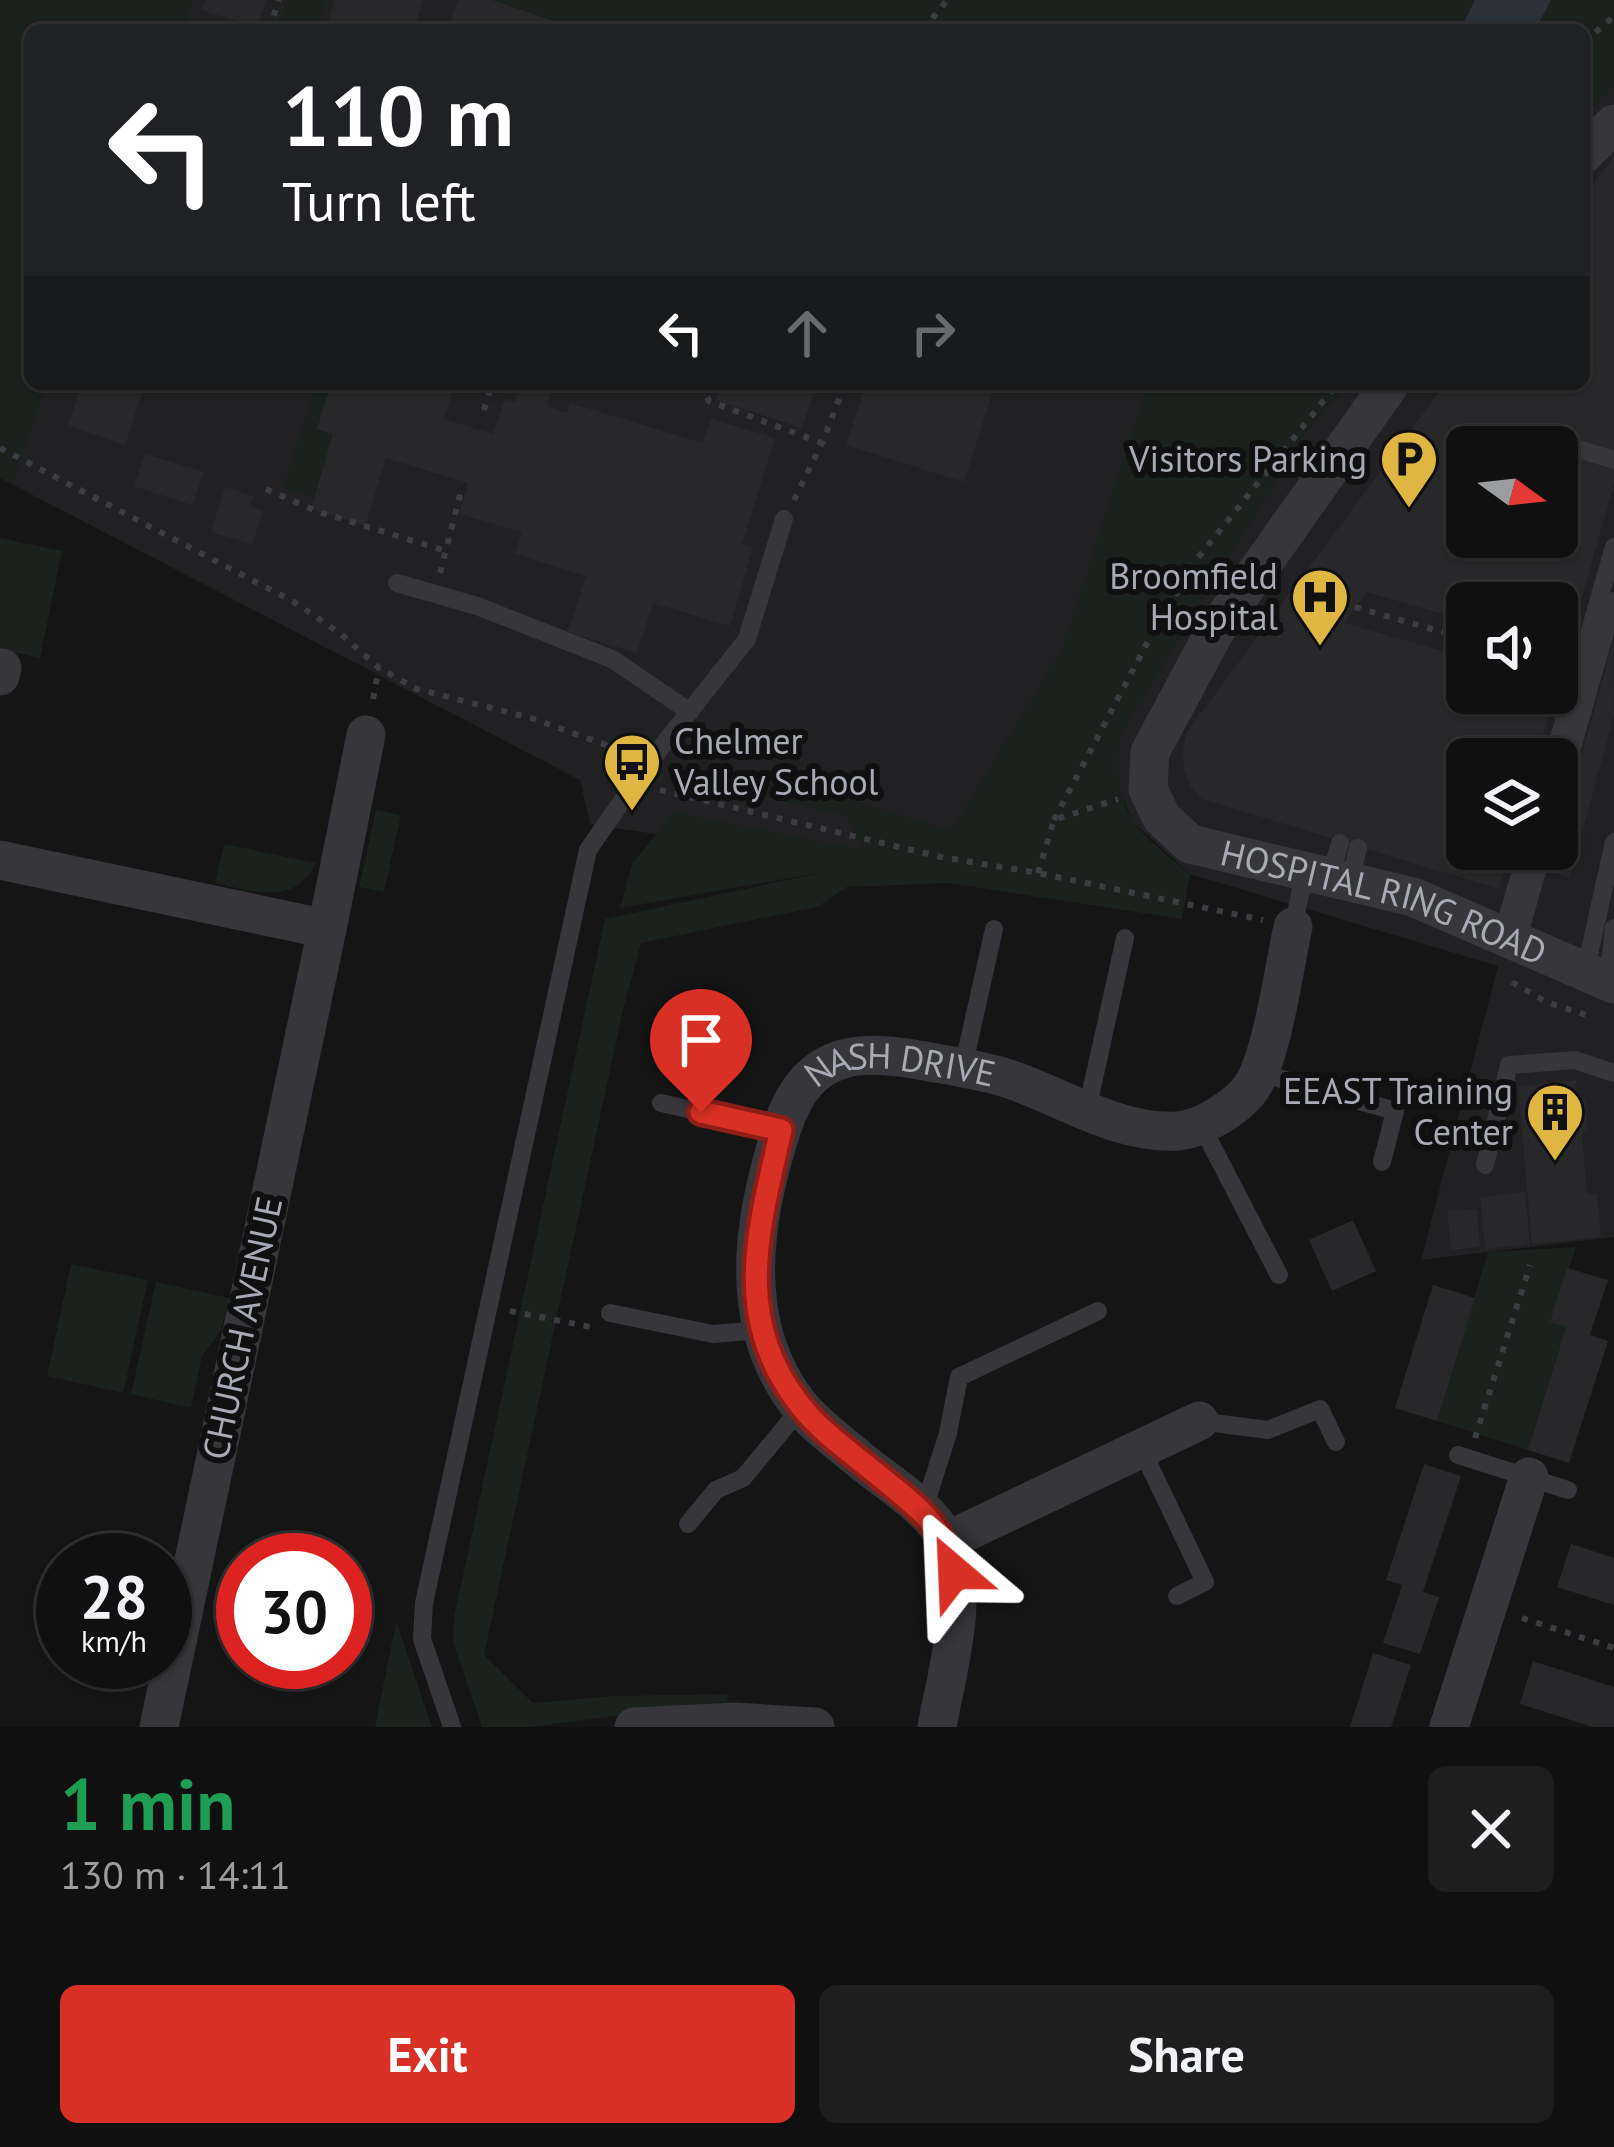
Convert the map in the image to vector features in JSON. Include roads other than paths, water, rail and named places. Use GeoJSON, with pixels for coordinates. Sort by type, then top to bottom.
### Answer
{"type":"FeatureCollection","features":[{"type":"Feature","properties":{"kind":"street"},"geometry":{"type":"LineString","coordinates":[[1590,148],[1614,124]]}},
{"type":"Feature","properties":{"kind":"street","name":"HOSPITAL RING ROAD"},"geometry":{"type":"LineString","coordinates":[[1386,390],[1215,631],[1150,752],[1148,789],[1162,818],[1190,844],[1336,864],[1602,980]]}},
{"type":"Feature","properties":{"kind":"street","name":"CHURCH AVENUE"},"geometry":{"type":"LineString","coordinates":[[159,1727],[366,735]]}},
{"type":"Feature","properties":{"kind":"street"},"geometry":{"type":"LineString","coordinates":[[0,860],[326,929]]}},
{"type":"Feature","properties":{"kind":"street"},"geometry":{"type":"LineString","coordinates":[[1201,1125],[1246,1094],[1261,1073],[1292,927]]}},
{"type":"Feature","properties":{"kind":"street","name":"NASH DRIVE"},"geometry":{"type":"LineString","coordinates":[[935,1526],[801,1408],[776,1369],[761,1330],[754,1287],[756,1244],[781,1130],[792,1102],[834,1061],[883,1053],[1004,1077],[1148,1129],[1185,1131],[1201,1125]]}},
{"type":"Feature","properties":{"kind":"street"},"geometry":{"type":"LineString","coordinates":[[937,1727],[956,1603],[935,1526],[1142,1450],[1199,1421]]}},
{"type":"Feature","properties":{"kind":"street"},"geometry":{"type":"LineString","coordinates":[[1449,1727],[1529,1477]]}},
{"type":"Feature","properties":{"kind":"street"},"geometry":{"type":"LineString","coordinates":[[634,1727],[735,1722],[815,1727]]}},
{"type":"Feature","properties":{"kind":"lane"},"geometry":{"type":"LineString","coordinates":[[1578,449],[1614,460]]}},
{"type":"Feature","properties":{"kind":"lane"},"geometry":{"type":"LineString","coordinates":[[452,1727],[422,1639],[424,1603],[588,850],[747,639],[784,519]]}},
{"type":"Feature","properties":{"kind":"lane"},"geometry":{"type":"LineString","coordinates":[[1559,738],[1614,547]]}},
{"type":"Feature","properties":{"kind":"lane"},"geometry":{"type":"LineString","coordinates":[[397,583],[498,614],[612,659],[690,712]]}},
{"type":"Feature","properties":{"kind":"lane"},"geometry":{"type":"LineString","coordinates":[[1575,738],[1614,602]]}},
{"type":"Feature","properties":{"kind":"lane"},"geometry":{"type":"LineString","coordinates":[[1602,980],[1614,842]]}},
{"type":"Feature","properties":{"kind":"lane"},"geometry":{"type":"LineString","coordinates":[[1292,927],[1336,864]]}},
{"type":"Feature","properties":{"kind":"lane"},"geometry":{"type":"LineString","coordinates":[[1510,938],[1523,870]]}},
{"type":"Feature","properties":{"kind":"lane"},"geometry":{"type":"LineString","coordinates":[[1510,938],[1535,870]]}},
{"type":"Feature","properties":{"kind":"lane"},"geometry":{"type":"LineString","coordinates":[[963,1068],[994,928]]}},
{"type":"Feature","properties":{"kind":"lane"},"geometry":{"type":"LineString","coordinates":[[1602,980],[1614,928]]}},
{"type":"Feature","properties":{"kind":"lane"},"geometry":{"type":"LineString","coordinates":[[1087,1110],[1125,938]]}},
{"type":"Feature","properties":{"kind":"lane"},"geometry":{"type":"LineString","coordinates":[[1486,1165],[1509,1065],[1575,1060],[1614,1073]]}},
{"type":"Feature","properties":{"kind":"lane"},"geometry":{"type":"LineString","coordinates":[[1261,1073],[1395,1111],[1382,1162]]}},
{"type":"Feature","properties":{"kind":"lane"},"geometry":{"type":"LineString","coordinates":[[661,1103],[781,1130]]}},
{"type":"Feature","properties":{"kind":"lane"},"geometry":{"type":"LineString","coordinates":[[1201,1125],[1279,1275]]}},
{"type":"Feature","properties":{"kind":"lane"},"geometry":{"type":"LineString","coordinates":[[935,1526],[959,1377],[1098,1311]]}},
{"type":"Feature","properties":{"kind":"lane"},"geometry":{"type":"LineString","coordinates":[[610,1312],[713,1334],[761,1330]]}},
{"type":"Feature","properties":{"kind":"lane"},"geometry":{"type":"LineString","coordinates":[[688,1524],[716,1490],[743,1478],[801,1408]]}},
{"type":"Feature","properties":{"kind":"lane"},"geometry":{"type":"LineString","coordinates":[[1199,1421],[1268,1430],[1320,1409],[1336,1442]]}},
{"type":"Feature","properties":{"kind":"lane"},"geometry":{"type":"LineString","coordinates":[[1142,1450],[1205,1582],[1177,1596]]}},
{"type":"Feature","properties":{"kind":"lane"},"geometry":{"type":"LineString","coordinates":[[1464,1457],[1568,1490]]}},
{"type":"Feature","properties":{"kind":"place","name":"Visitors Parking"},"geometry":{"type":"Point","coordinates":[1409,510]}},
{"type":"Feature","properties":{"kind":"place","name":"Broomfield Hospital"},"geometry":{"type":"Point","coordinates":[1320,648]}},
{"type":"Feature","properties":{"kind":"place","name":"Chelmer Valley School"},"geometry":{"type":"Point","coordinates":[632,813]}},
{"type":"Feature","properties":{"kind":"place","name":"EEAST Training Center"},"geometry":{"type":"Point","coordinates":[1555,1163]}}]}
